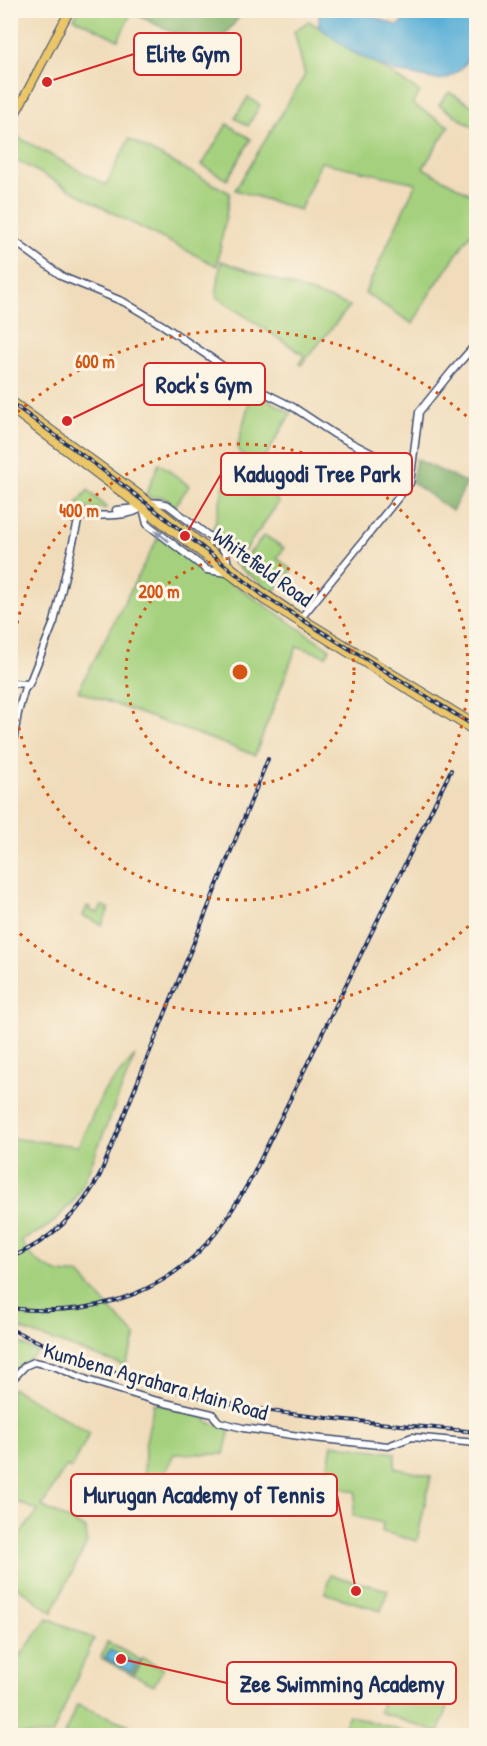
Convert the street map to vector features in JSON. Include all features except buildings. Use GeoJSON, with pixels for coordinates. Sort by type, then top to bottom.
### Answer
{"type":"FeatureCollection","features":[{"type":"Feature","properties":{"kind":"main road"},"geometry":{"type":"LineString","coordinates":[[10,116],[65,10]]}},
{"type":"Feature","properties":{"kind":"main road"},"geometry":{"type":"LineString","coordinates":[[10,124],[70,10]]}},
{"type":"Feature","properties":{"kind":"main road","name":"Whitefield Road"},"geometry":{"type":"LineString","coordinates":[[12,405],[301,624],[477,732]]}},
{"type":"Feature","properties":{"kind":"main road","name":"Whitefield Road"},"geometry":{"type":"LineString","coordinates":[[228,570],[301,618],[477,725]]}},
{"type":"Feature","properties":{"kind":"street"},"geometry":{"type":"LineString","coordinates":[[10,238],[63,277],[124,302],[164,326],[255,388],[293,407],[334,434],[402,469],[411,476]]}},
{"type":"Feature","properties":{"kind":"street"},"geometry":{"type":"LineString","coordinates":[[301,618],[410,483],[419,412],[477,344]]}},
{"type":"Feature","properties":{"kind":"street"},"geometry":{"type":"LineString","coordinates":[[10,760],[18,713],[26,685],[54,622],[77,519],[83,516],[132,513],[146,505],[160,502],[168,505],[219,544],[226,554],[228,570]]}},
{"type":"Feature","properties":{"kind":"street"},"geometry":{"type":"LineString","coordinates":[[10,683],[26,685]]}},
{"type":"Feature","properties":{"kind":"street","name":"Kumbena Agrahara Main Road"},"geometry":{"type":"LineString","coordinates":[[10,1382],[25,1366],[34,1362],[54,1366],[87,1380],[153,1400],[212,1414],[219,1422],[243,1428],[388,1446],[412,1437],[477,1443]]}},
{"type":"Feature","properties":{"kind":"green space"},"geometry":{"type":"Polygon","coordinates":[[[129,10],[132,12],[118,40],[74,18],[78,11],[129,10]]]}},
{"type":"Feature","properties":{"kind":"green space"},"geometry":{"type":"Polygon","coordinates":[[[129,11],[244,11],[211,52],[129,11]]]}},
{"type":"Feature","properties":{"kind":"green space"},"geometry":{"type":"Polygon","coordinates":[[[309,21],[420,92],[412,104],[449,126],[423,168],[476,197],[476,226],[428,296],[413,324],[365,293],[416,183],[321,162],[300,210],[235,190],[305,75],[294,31],[309,21]]]}},
{"type":"Feature","properties":{"kind":"green space"},"geometry":{"type":"Polygon","coordinates":[[[449,92],[476,108],[476,129],[439,105],[449,92]]]}},
{"type":"Feature","properties":{"kind":"green space"},"geometry":{"type":"Polygon","coordinates":[[[248,97],[260,105],[248,126],[235,118],[248,97]]]}},
{"type":"Feature","properties":{"kind":"green space"},"geometry":{"type":"Polygon","coordinates":[[[227,124],[251,139],[227,180],[202,165],[227,124]]]}},
{"type":"Feature","properties":{"kind":"green space"},"geometry":{"type":"Polygon","coordinates":[[[12,134],[106,185],[129,139],[230,193],[217,266],[124,219],[11,157],[12,134]]]}},
{"type":"Feature","properties":{"kind":"green space"},"geometry":{"type":"Polygon","coordinates":[[[221,261],[350,306],[301,365],[299,364],[304,355],[216,297],[221,261]]]}},
{"type":"Feature","properties":{"kind":"green space"},"geometry":{"type":"Polygon","coordinates":[[[252,391],[291,413],[257,471],[237,448],[252,391]]]}},
{"type":"Feature","properties":{"kind":"green space"},"geometry":{"type":"Polygon","coordinates":[[[416,459],[467,483],[452,511],[412,482],[416,459]]]}},
{"type":"Feature","properties":{"kind":"green space"},"geometry":{"type":"Polygon","coordinates":[[[159,463],[189,486],[175,506],[163,497],[152,498],[146,494],[159,463]]]}},
{"type":"Feature","properties":{"kind":"green space"},"geometry":{"type":"Polygon","coordinates":[[[226,476],[251,486],[254,479],[279,502],[245,550],[233,558],[232,550],[212,536],[226,476]]]}},
{"type":"Feature","properties":{"kind":"green space"},"geometry":{"type":"Polygon","coordinates":[[[88,490],[107,508],[78,509],[75,506],[88,490]]]}},
{"type":"Feature","properties":{"kind":"green space"},"geometry":{"type":"Polygon","coordinates":[[[264,535],[284,548],[277,558],[292,570],[273,592],[233,563],[250,553],[264,535]]]}},
{"type":"Feature","properties":{"kind":"green space"},"geometry":{"type":"Polygon","coordinates":[[[159,536],[208,575],[224,578],[330,649],[326,656],[297,646],[255,755],[78,691],[159,536]]]}},
{"type":"Feature","properties":{"kind":"green space"},"geometry":{"type":"Polygon","coordinates":[[[87,906],[90,907],[89,910],[98,913],[102,906],[109,908],[102,925],[83,916],[87,906]]]}},
{"type":"Feature","properties":{"kind":"green space"},"geometry":{"type":"Polygon","coordinates":[[[135,1056],[75,1199],[54,1222],[21,1240],[31,1255],[45,1266],[61,1273],[79,1274],[136,1337],[125,1366],[11,1326],[10,1138],[78,1146],[104,1091],[135,1056]]]}},
{"type":"Feature","properties":{"kind":"green space"},"geometry":{"type":"Polygon","coordinates":[[[11,1339],[38,1352],[11,1373],[11,1339]]]}},
{"type":"Feature","properties":{"kind":"green space"},"geometry":{"type":"Polygon","coordinates":[[[12,1388],[90,1433],[71,1468],[66,1466],[42,1506],[86,1529],[87,1543],[52,1612],[11,1582],[10,1547],[38,1511],[11,1499],[10,1391],[12,1388]]]}},
{"type":"Feature","properties":{"kind":"green space"},"geometry":{"type":"Polygon","coordinates":[[[154,1403],[207,1415],[207,1422],[230,1429],[224,1454],[174,1454],[159,1485],[144,1481],[145,1446],[154,1403]]]}},
{"type":"Feature","properties":{"kind":"green space"},"geometry":{"type":"Polygon","coordinates":[[[332,1444],[395,1453],[395,1468],[431,1476],[417,1541],[382,1532],[383,1523],[353,1516],[356,1492],[325,1483],[332,1444]]]}},
{"type":"Feature","properties":{"kind":"green space"},"geometry":{"type":"Polygon","coordinates":[[[330,1575],[388,1590],[381,1611],[325,1593],[330,1575]]]}},
{"type":"Feature","properties":{"kind":"green space"},"geometry":{"type":"Polygon","coordinates":[[[48,1618],[94,1639],[52,1735],[11,1735],[11,1659],[16,1662],[48,1618]]]}},
{"type":"Feature","properties":{"kind":"green space"},"geometry":{"type":"Polygon","coordinates":[[[107,1642],[141,1660],[132,1675],[101,1658],[107,1642]]]}},
{"type":"Feature","properties":{"kind":"green space"},"geometry":{"type":"Polygon","coordinates":[[[143,1658],[163,1669],[154,1685],[134,1675],[143,1658]]]}},
{"type":"Feature","properties":{"kind":"green space"},"geometry":{"type":"Polygon","coordinates":[[[397,1681],[450,1700],[439,1733],[379,1712],[385,1694],[392,1696],[397,1681]]]}},
{"type":"Feature","properties":{"kind":"green space"},"geometry":{"type":"Polygon","coordinates":[[[77,1705],[129,1725],[125,1735],[64,1735],[77,1705]]]}},
{"type":"Feature","properties":{"kind":"green space"},"geometry":{"type":"Polygon","coordinates":[[[349,1715],[415,1735],[339,1735],[349,1715]]]}},
{"type":"Feature","properties":{"kind":"water"},"geometry":{"type":"Polygon","coordinates":[[[319,11],[359,11],[398,26],[416,11],[476,11],[476,49],[461,69],[448,78],[438,80],[393,71],[352,52],[319,27],[319,11]]]}},
{"type":"Feature","properties":{"kind":"water"},"geometry":{"type":"Polygon","coordinates":[[[110,1650],[136,1663],[131,1672],[105,1658],[110,1650]]]}},
{"type":"Feature","properties":{"kind":"railway"},"geometry":{"type":"LineString","coordinates":[[10,402],[127,488],[264,596],[476,727]]}},
{"type":"Feature","properties":{"kind":"railway"},"geometry":{"type":"LineString","coordinates":[[10,1258],[38,1243],[63,1224],[83,1202],[100,1175],[268,759]]}},
{"type":"Feature","properties":{"kind":"railway"},"geometry":{"type":"LineString","coordinates":[[10,1308],[64,1310],[117,1300],[142,1291],[166,1278],[187,1262],[213,1236],[251,1179],[451,770]]}},
{"type":"Feature","properties":{"kind":"railway"},"geometry":{"type":"LineString","coordinates":[[10,1329],[116,1372],[198,1397],[257,1409],[351,1421],[476,1432]]}},
{"type":"Feature","properties":{"kind":"place","name":"Elite Gym"},"geometry":{"type":"Point","coordinates":[47,82]}},
{"type":"Feature","properties":{"kind":"place","name":"Rock's Gym"},"geometry":{"type":"Point","coordinates":[67,421]}},
{"type":"Feature","properties":{"kind":"place","name":"Kadugodi Tree Park"},"geometry":{"type":"Point","coordinates":[185,536]}},
{"type":"Feature","properties":{"kind":"place","name":"Murugan Academy of Tennis"},"geometry":{"type":"Point","coordinates":[356,1591]}},
{"type":"Feature","properties":{"kind":"place","name":"Zee Swimming Academy"},"geometry":{"type":"Point","coordinates":[121,1659]}}]}
